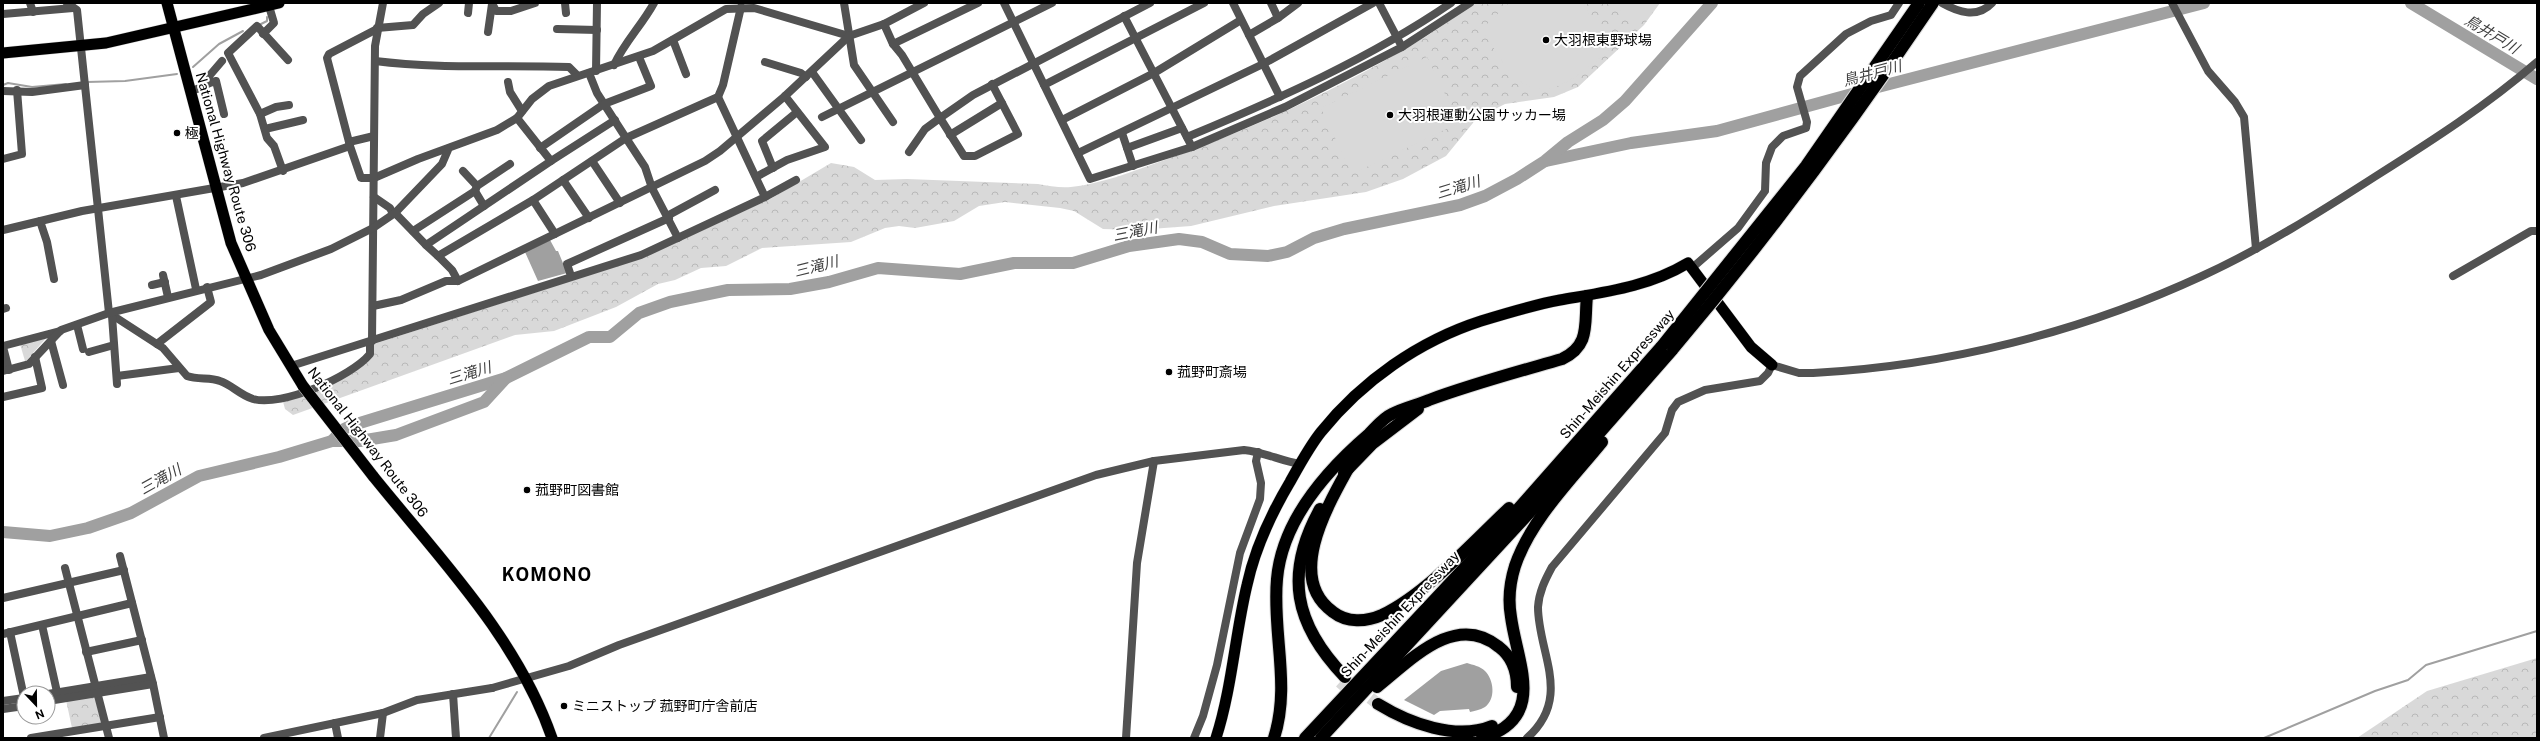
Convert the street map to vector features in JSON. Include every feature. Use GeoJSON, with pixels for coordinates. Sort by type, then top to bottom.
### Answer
{"type":"FeatureCollection","features":[{"type":"Feature","properties":{"kind":"highway","name":"National Highway Route 306"},"geometry":{"type":"LineString","coordinates":[[167,3],[231,243],[269,330],[303,386],[488,619],[526,680],[552,738]]}},
{"type":"Feature","properties":{"kind":"highway","name":"Shin-Meishin Expressway"},"geometry":{"type":"LineString","coordinates":[[1321,738],[1531,511],[1663,361],[1668,348],[1806,166],[1920,3]]}},
{"type":"Feature","properties":{"kind":"highway","name":"Shin-Meishin Expressway"},"geometry":{"type":"LineString","coordinates":[[1305,738],[1564,457],[1668,348],[1742,267],[1886,73],[1933,3]]}},
{"type":"Feature","properties":{"kind":"highway"},"geometry":{"type":"LineString","coordinates":[[3,53],[81,46],[274,4]]}},
{"type":"Feature","properties":{"kind":"highway"},"geometry":{"type":"LineString","coordinates":[[1216,738],[1252,564],[1270,518],[1300,464],[1320,434],[1346,405],[1375,379],[1413,352],[1479,321],[1528,308],[1646,284],[1688,264],[1751,347],[1772,365]]}},
{"type":"Feature","properties":{"kind":"highway"},"geometry":{"type":"LineString","coordinates":[[1274,738],[1279,720],[1283,693],[1277,601],[1280,560],[1298,516],[1391,414],[1456,390],[1562,359],[1572,354],[1583,340],[1587,296]]}},
{"type":"Feature","properties":{"kind":"highway"},"geometry":{"type":"LineString","coordinates":[[1482,738],[1498,731],[1508,723],[1520,707],[1524,695],[1524,673],[1510,609],[1513,574],[1522,550],[1543,516],[1612,429],[1663,361]]}},
{"type":"Feature","properties":{"kind":"highway"},"geometry":{"type":"LineString","coordinates":[[1345,463],[1321,524],[1314,549],[1311,572],[1315,590],[1324,605],[1340,617],[1361,620],[1389,611],[1426,584],[1564,457]]}},
{"type":"Feature","properties":{"kind":"highway"},"geometry":{"type":"LineString","coordinates":[[1343,680],[1319,656],[1303,628],[1294,603],[1290,580],[1292,558],[1298,534],[1345,463]]}},
{"type":"Feature","properties":{"kind":"highway"},"geometry":{"type":"LineString","coordinates":[[1343,715],[1424,649],[1452,635],[1473,635],[1490,641],[1507,654],[1516,673],[1515,696],[1508,711],[1493,725],[1480,731],[1462,733],[1438,730],[1407,720],[1375,706],[1407,728],[1442,738]]}},
{"type":"Feature","properties":{"kind":"street"},"geometry":{"type":"LineString","coordinates":[[30,3],[33,12]]}},
{"type":"Feature","properties":{"kind":"street"},"geometry":{"type":"LineString","coordinates":[[111,314],[157,344],[179,368],[190,377],[222,381],[254,399],[281,397],[314,389],[352,370],[370,354],[373,306],[375,61],[377,28],[383,3]]}},
{"type":"Feature","properties":{"kind":"street"},"geometry":{"type":"LineString","coordinates":[[439,3],[423,14],[413,25],[377,28],[329,54],[327,58],[349,144],[361,178],[374,178],[418,159],[448,150],[498,130],[519,114],[535,96],[549,86],[578,75],[593,72],[639,57],[673,40],[726,9],[741,7],[756,9],[849,36]]}},
{"type":"Feature","properties":{"kind":"street"},"geometry":{"type":"LineString","coordinates":[[468,13],[469,3]]}},
{"type":"Feature","properties":{"kind":"street"},"geometry":{"type":"LineString","coordinates":[[492,4],[496,11],[503,12],[535,3]]}},
{"type":"Feature","properties":{"kind":"street"},"geometry":{"type":"LineString","coordinates":[[565,3],[566,13]]}},
{"type":"Feature","properties":{"kind":"street"},"geometry":{"type":"LineString","coordinates":[[597,3],[593,72],[597,93],[645,167],[652,188],[678,238]]}},
{"type":"Feature","properties":{"kind":"street"},"geometry":{"type":"LineString","coordinates":[[614,65],[620,52],[636,32],[654,3]]}},
{"type":"Feature","properties":{"kind":"street"},"geometry":{"type":"LineString","coordinates":[[756,9],[765,3]]}},
{"type":"Feature","properties":{"kind":"street"},"geometry":{"type":"LineString","coordinates":[[844,3],[854,65],[893,122]]}},
{"type":"Feature","properties":{"kind":"street"},"geometry":{"type":"LineString","coordinates":[[373,306],[401,300],[446,281],[458,281],[705,161],[737,137],[785,96],[849,36],[884,24],[924,3]]}},
{"type":"Feature","properties":{"kind":"street"},"geometry":{"type":"LineString","coordinates":[[893,44],[978,3]]}},
{"type":"Feature","properties":{"kind":"street"},"geometry":{"type":"LineString","coordinates":[[1004,3],[1090,179],[1192,146],[1285,107],[1402,48],[1470,3]]}},
{"type":"Feature","properties":{"kind":"street"},"geometry":{"type":"LineString","coordinates":[[822,117],[1052,3]]}},
{"type":"Feature","properties":{"kind":"street"},"geometry":{"type":"LineString","coordinates":[[909,152],[926,129],[973,95],[1150,3]]}},
{"type":"Feature","properties":{"kind":"street"},"geometry":{"type":"LineString","coordinates":[[1044,85],[1204,3]]}},
{"type":"Feature","properties":{"kind":"street"},"geometry":{"type":"LineString","coordinates":[[1233,3],[1280,97]]}},
{"type":"Feature","properties":{"kind":"street"},"geometry":{"type":"LineString","coordinates":[[1270,3],[1278,18]]}},
{"type":"Feature","properties":{"kind":"street"},"geometry":{"type":"LineString","coordinates":[[1249,35],[1278,18],[1298,3]]}},
{"type":"Feature","properties":{"kind":"street"},"geometry":{"type":"LineString","coordinates":[[1078,153],[1122,133],[1171,106],[1263,64],[1373,3]]}},
{"type":"Feature","properties":{"kind":"street"},"geometry":{"type":"LineString","coordinates":[[1379,3],[1402,48]]}},
{"type":"Feature","properties":{"kind":"street"},"geometry":{"type":"LineString","coordinates":[[1187,137],[1334,72],[1397,38],[1452,3]]}},
{"type":"Feature","properties":{"kind":"street"},"geometry":{"type":"LineString","coordinates":[[1692,268],[1738,228],[1765,191],[1766,163],[1772,147],[1783,136],[1806,128],[1807,122],[1797,86],[1800,76],[1824,52],[1857,27],[1891,15],[1899,3]]}},
{"type":"Feature","properties":{"kind":"street"},"geometry":{"type":"LineString","coordinates":[[1942,3],[1960,13],[1977,12],[1992,3]]}},
{"type":"Feature","properties":{"kind":"street"},"geometry":{"type":"LineString","coordinates":[[2172,3],[2208,71],[2235,102],[2244,117],[2256,249]]}},
{"type":"Feature","properties":{"kind":"street"},"geometry":{"type":"LineString","coordinates":[[263,34],[274,23],[274,4]]}},
{"type":"Feature","properties":{"kind":"street"},"geometry":{"type":"LineString","coordinates":[[488,32],[492,4]]}},
{"type":"Feature","properties":{"kind":"street"},"geometry":{"type":"LineString","coordinates":[[3,14],[33,12],[70,6],[77,10],[117,380],[179,368]]}},
{"type":"Feature","properties":{"kind":"street"},"geometry":{"type":"LineString","coordinates":[[438,256],[533,200],[626,138],[718,97],[723,86],[741,7]]}},
{"type":"Feature","properties":{"kind":"street"},"geometry":{"type":"LineString","coordinates":[[1124,16],[1192,146]]}},
{"type":"Feature","properties":{"kind":"street"},"geometry":{"type":"LineString","coordinates":[[1062,120],[1154,73],[1242,20]]}},
{"type":"Feature","properties":{"kind":"street"},"geometry":{"type":"LineString","coordinates":[[884,24],[893,44],[902,55],[964,156],[975,156],[1018,134],[992,84]]}},
{"type":"Feature","properties":{"kind":"street"},"geometry":{"type":"LineString","coordinates":[[283,171],[274,146],[267,138],[260,114],[228,53],[257,26],[288,60]]}},
{"type":"Feature","properties":{"kind":"street"},"geometry":{"type":"LineString","coordinates":[[557,29],[596,30]]}},
{"type":"Feature","properties":{"kind":"street"},"geometry":{"type":"LineString","coordinates":[[673,40],[686,74]]}},
{"type":"Feature","properties":{"kind":"street"},"geometry":{"type":"LineString","coordinates":[[639,57],[651,86]]}},
{"type":"Feature","properties":{"kind":"street"},"geometry":{"type":"LineString","coordinates":[[190,91],[201,89],[222,61]]}},
{"type":"Feature","properties":{"kind":"street"},"geometry":{"type":"LineString","coordinates":[[375,61],[457,68],[502,65],[569,67],[578,75]]}},
{"type":"Feature","properties":{"kind":"street"},"geometry":{"type":"LineString","coordinates":[[765,62],[809,75],[840,109],[861,140]]}},
{"type":"Feature","properties":{"kind":"street"},"geometry":{"type":"LineString","coordinates":[[1527,738],[1545,713],[1551,687],[1550,666],[1538,607],[1542,587],[1552,567],[1665,433],[1672,410],[1678,402],[1711,388],[1760,381],[1768,373],[1772,365],[1799,372],[1829,373],[1934,359],[2004,345],[2123,309],[2202,276],[2256,249],[2328,207],[2472,115],[2517,80],[2537,62]]}},
{"type":"Feature","properties":{"kind":"street"},"geometry":{"type":"LineString","coordinates":[[206,83],[216,81],[224,114]]}},
{"type":"Feature","properties":{"kind":"street"},"geometry":{"type":"LineString","coordinates":[[508,82],[510,92],[519,114],[540,148],[551,161]]}},
{"type":"Feature","properties":{"kind":"street"},"geometry":{"type":"LineString","coordinates":[[3,91],[17,90],[32,92],[85,83]]}},
{"type":"Feature","properties":{"kind":"street"},"geometry":{"type":"LineString","coordinates":[[540,148],[604,104],[660,83]]}},
{"type":"Feature","properties":{"kind":"street"},"geometry":{"type":"LineString","coordinates":[[3,159],[22,154],[17,90]]}},
{"type":"Feature","properties":{"kind":"street"},"geometry":{"type":"LineString","coordinates":[[756,177],[825,147],[785,96]]}},
{"type":"Feature","properties":{"kind":"street"},"geometry":{"type":"LineString","coordinates":[[718,97],[765,197]]}},
{"type":"Feature","properties":{"kind":"street"},"geometry":{"type":"LineString","coordinates":[[950,135],[1002,103]]}},
{"type":"Feature","properties":{"kind":"street"},"geometry":{"type":"LineString","coordinates":[[260,114],[276,107],[288,105]]}},
{"type":"Feature","properties":{"kind":"street"},"geometry":{"type":"LineString","coordinates":[[774,168],[762,141],[797,112]]}},
{"type":"Feature","properties":{"kind":"street"},"geometry":{"type":"LineString","coordinates":[[265,129],[303,120]]}},
{"type":"Feature","properties":{"kind":"street"},"geometry":{"type":"LineString","coordinates":[[426,245],[615,120]]}},
{"type":"Feature","properties":{"kind":"street"},"geometry":{"type":"LineString","coordinates":[[1127,148],[1182,128]]}},
{"type":"Feature","properties":{"kind":"street"},"geometry":{"type":"LineString","coordinates":[[1122,133],[1133,166]]}},
{"type":"Feature","properties":{"kind":"street"},"geometry":{"type":"LineString","coordinates":[[3,230],[98,209],[216,189],[283,171],[349,144],[374,136]]}},
{"type":"Feature","properties":{"kind":"street"},"geometry":{"type":"LineString","coordinates":[[61,330],[29,364],[6,370],[3,347],[168,297],[261,275],[331,249],[373,228],[394,213],[442,164],[448,150]]}},
{"type":"Feature","properties":{"kind":"street"},"geometry":{"type":"LineString","coordinates":[[592,160],[620,203]]}},
{"type":"Feature","properties":{"kind":"street"},"geometry":{"type":"LineString","coordinates":[[413,231],[476,189],[510,164]]}},
{"type":"Feature","properties":{"kind":"street"},"geometry":{"type":"LineString","coordinates":[[463,171],[476,189],[484,206]]}},
{"type":"Feature","properties":{"kind":"street"},"geometry":{"type":"LineString","coordinates":[[563,180],[589,218]]}},
{"type":"Feature","properties":{"kind":"street"},"geometry":{"type":"LineString","coordinates":[[291,366],[641,255],[765,197],[796,180]]}},
{"type":"Feature","properties":{"kind":"street"},"geometry":{"type":"LineString","coordinates":[[571,276],[567,264],[668,217],[715,190]]}},
{"type":"Feature","properties":{"kind":"street"},"geometry":{"type":"LineString","coordinates":[[176,196],[196,290]]}},
{"type":"Feature","properties":{"kind":"street"},"geometry":{"type":"LineString","coordinates":[[374,197],[390,208],[452,270],[458,281]]}},
{"type":"Feature","properties":{"kind":"street"},"geometry":{"type":"LineString","coordinates":[[533,200],[555,234]]}},
{"type":"Feature","properties":{"kind":"street"},"geometry":{"type":"LineString","coordinates":[[40,221],[47,242],[54,279]]}},
{"type":"Feature","properties":{"kind":"street"},"geometry":{"type":"LineString","coordinates":[[2453,276],[2532,230],[2537,231]]}},
{"type":"Feature","properties":{"kind":"street"},"geometry":{"type":"LineString","coordinates":[[152,286],[164,279],[168,297]]}},
{"type":"Feature","properties":{"kind":"street"},"geometry":{"type":"LineString","coordinates":[[157,344],[211,302],[207,287]]}},
{"type":"Feature","properties":{"kind":"street"},"geometry":{"type":"LineString","coordinates":[[77,325],[86,350],[114,345]]}},
{"type":"Feature","properties":{"kind":"street"},"geometry":{"type":"LineString","coordinates":[[50,341],[63,385]]}},
{"type":"Feature","properties":{"kind":"street"},"geometry":{"type":"LineString","coordinates":[[3,397],[42,388],[35,357]]}},
{"type":"Feature","properties":{"kind":"street"},"geometry":{"type":"LineString","coordinates":[[264,738],[383,713],[404,704],[492,688],[526,680],[1079,480],[1154,461],[1230,451],[1258,452],[1282,462],[1300,464]]}},
{"type":"Feature","properties":{"kind":"street"},"geometry":{"type":"LineString","coordinates":[[1194,738],[1203,716],[1217,665],[1240,554],[1260,498],[1261,483],[1256,461],[1258,452]]}},
{"type":"Feature","properties":{"kind":"street"},"geometry":{"type":"LineString","coordinates":[[1126,738],[1137,563],[1154,461]]}},
{"type":"Feature","properties":{"kind":"street"},"geometry":{"type":"LineString","coordinates":[[120,556],[152,680],[164,738]]}},
{"type":"Feature","properties":{"kind":"street"},"geometry":{"type":"LineString","coordinates":[[65,568],[109,738]]}},
{"type":"Feature","properties":{"kind":"street"},"geometry":{"type":"LineString","coordinates":[[3,598],[69,584],[124,570]]}},
{"type":"Feature","properties":{"kind":"street"},"geometry":{"type":"LineString","coordinates":[[21,685],[6,633],[132,603]]}},
{"type":"Feature","properties":{"kind":"street"},"geometry":{"type":"LineString","coordinates":[[42,625],[57,692],[96,689],[152,680]]}},
{"type":"Feature","properties":{"kind":"street"},"geometry":{"type":"LineString","coordinates":[[86,652],[142,640]]}},
{"type":"Feature","properties":{"kind":"street"},"geometry":{"type":"LineString","coordinates":[[56,699],[96,689]]}},
{"type":"Feature","properties":{"kind":"street"},"geometry":{"type":"LineString","coordinates":[[453,694],[456,738]]}},
{"type":"Feature","properties":{"kind":"street"},"geometry":{"type":"LineString","coordinates":[[3,702],[16,699]]}},
{"type":"Feature","properties":{"kind":"street"},"geometry":{"type":"LineString","coordinates":[[3,709],[16,707]]}},
{"type":"Feature","properties":{"kind":"street"},"geometry":{"type":"LineString","coordinates":[[380,738],[383,713]]}},
{"type":"Feature","properties":{"kind":"street"},"geometry":{"type":"LineString","coordinates":[[31,738],[160,717]]}},
{"type":"Feature","properties":{"kind":"street"},"geometry":{"type":"LineString","coordinates":[[335,723],[338,738]]}},
{"type":"Feature","properties":{"kind":"green space"},"geometry":{"type":"Polygon","coordinates":[[[1475,3],[1660,3],[1644,25],[1578,87],[1554,97],[1505,104],[1477,118],[1446,156],[1403,179],[1366,192],[1274,206],[1191,226],[1137,230],[1103,229],[1074,211],[1005,202],[979,206],[954,221],[915,228],[899,226],[885,228],[851,242],[762,248],[726,266],[701,268],[675,280],[658,284],[616,307],[554,331],[515,335],[293,415],[285,409],[282,398],[355,370],[374,344],[642,258],[772,198],[831,163],[854,167],[875,180],[907,179],[1038,184],[1063,187],[1094,183],[1129,173],[1195,149],[1261,122],[1326,92],[1389,58],[1434,31],[1475,3]]]}},
{"type":"Feature","properties":{"kind":"green space","name":"大羽根東野球場"},"geometry":{"type":"Polygon","coordinates":[[[1509,3],[1583,3],[1610,50],[1588,68],[1564,84],[1551,88],[1539,89],[1526,85],[1513,75],[1501,60],[1483,32],[1485,26],[1509,3]]]}},
{"type":"Feature","properties":{"kind":"green space"},"geometry":{"type":"Polygon","coordinates":[[[1615,3],[1654,3],[1641,21],[1631,25],[1615,3]]]}},
{"type":"Feature","properties":{"kind":"green space","name":"大羽根運動公園サッカー場"},"geometry":{"type":"Polygon","coordinates":[[[1427,57],[1459,123],[1352,174],[1321,108],[1427,57]]]}},
{"type":"Feature","properties":{"kind":"green space"},"geometry":{"type":"Polygon","coordinates":[[[48,336],[26,361],[25,361],[20,344],[48,336]]]}},
{"type":"Feature","properties":{"kind":"green space"},"geometry":{"type":"Polygon","coordinates":[[[2537,658],[2537,738],[2357,738],[2427,691],[2537,658]]]}},
{"type":"Feature","properties":{"kind":"green space"},"geometry":{"type":"Polygon","coordinates":[[[95,697],[101,722],[99,724],[72,728],[66,700],[95,697]]]}},
{"type":"Feature","properties":{"kind":"shaded area"},"geometry":{"type":"Polygon","coordinates":[[[550,240],[556,251],[558,251],[567,273],[538,281],[525,252],[550,240]]]}},
{"type":"Feature","properties":{"kind":"shaded area"},"geometry":{"type":"Polygon","coordinates":[[[1467,663],[1483,669],[1490,679],[1492,684],[1492,694],[1489,704],[1485,707],[1470,712],[1469,709],[1440,711],[1434,715],[1404,700],[1441,671],[1467,663]]]}},
{"type":"Feature","properties":{"kind":"waterway","name":"三滝川"},"geometry":{"type":"LineString","coordinates":[[332,441],[342,430],[350,426],[506,378],[589,337],[610,337],[639,313],[670,302],[728,290],[790,289],[829,282],[878,268],[960,274],[1014,263],[1073,263],[1129,246],[1179,239],[1202,242],[1230,254],[1268,256],[1287,252],[1314,238],[1344,229],[1460,205],[1485,196],[1517,179],[1545,161],[1568,142],[1603,120],[1625,101],[1712,3]]}},
{"type":"Feature","properties":{"kind":"waterway","name":"鳥井戸川"},"geometry":{"type":"LineString","coordinates":[[1546,161],[1631,143],[1717,131],[1874,88],[2204,3]]}},
{"type":"Feature","properties":{"kind":"waterway","name":"鳥井戸川"},"geometry":{"type":"LineString","coordinates":[[2411,3],[2537,79]]}},
{"type":"Feature","properties":{"kind":"waterway"},"geometry":{"type":"LineString","coordinates":[[261,24],[267,21],[267,17]]}},
{"type":"Feature","properties":{"kind":"waterway"},"geometry":{"type":"LineString","coordinates":[[193,67],[219,44],[243,31]]}},
{"type":"Feature","properties":{"kind":"waterway"},"geometry":{"type":"LineString","coordinates":[[87,82],[125,81],[177,74]]}},
{"type":"Feature","properties":{"kind":"waterway"},"geometry":{"type":"LineString","coordinates":[[3,85],[8,83],[32,87],[66,84]]}},
{"type":"Feature","properties":{"kind":"waterway","name":"三滝川"},"geometry":{"type":"LineString","coordinates":[[3,532],[50,536],[88,528],[131,513],[199,476],[279,457],[332,441],[360,441],[396,435],[484,402],[506,378]]}},
{"type":"Feature","properties":{"kind":"waterway"},"geometry":{"type":"LineString","coordinates":[[2264,738],[2375,691],[2408,680],[2426,665],[2537,631]]}},
{"type":"Feature","properties":{"kind":"waterway"},"geometry":{"type":"LineString","coordinates":[[489,738],[517,692]]}},
{"type":"Feature","properties":{"kind":"tunnel"},"geometry":{"type":"LineString","coordinates":[[1340,682],[1357,697]]}},
{"type":"Feature","properties":{"kind":"tunnel"},"geometry":{"type":"LineString","coordinates":[[1356,687],[1378,704]]}},
{"type":"Feature","properties":{"kind":"place","name":"大羽根東野球場"},"geometry":{"type":"Point","coordinates":[1546,40]}},
{"type":"Feature","properties":{"kind":"place","name":"大羽根運動公園サッカー場"},"geometry":{"type":"Point","coordinates":[1390,115]}},
{"type":"Feature","properties":{"kind":"place","name":"極"},"geometry":{"type":"Point","coordinates":[177,133]}},
{"type":"Feature","properties":{"kind":"place","name":"菰野町斎場"},"geometry":{"type":"Point","coordinates":[1169,372]}},
{"type":"Feature","properties":{"kind":"place","name":"菰野町図書館"},"geometry":{"type":"Point","coordinates":[527,490]}},
{"type":"Feature","properties":{"kind":"place","name":"ミニストップ 菰野町庁舎前店"},"geometry":{"type":"Point","coordinates":[564,706]}},
{"type":"Feature","properties":{"kind":"district","name":"KOMONO"},"geometry":{"type":"Point","coordinates":[547,574]}}]}
